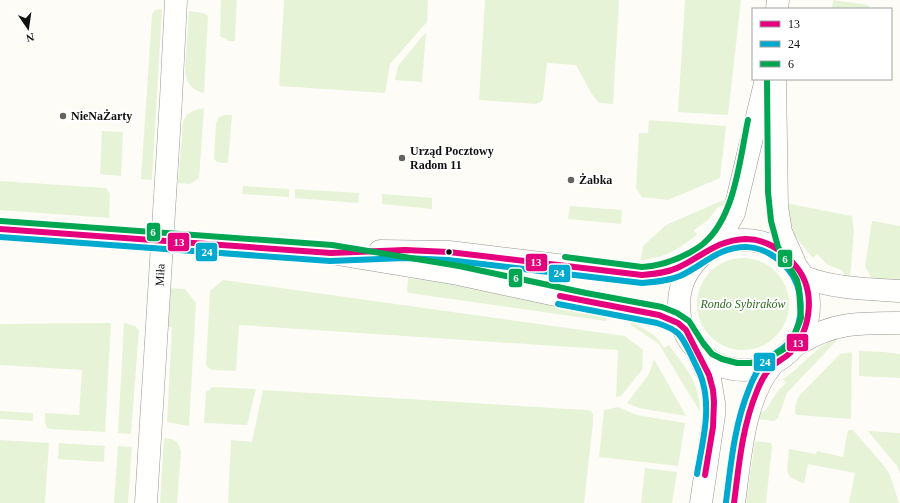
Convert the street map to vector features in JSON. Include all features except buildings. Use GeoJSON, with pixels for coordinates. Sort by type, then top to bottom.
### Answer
{"type":"FeatureCollection","features":[{"type":"Feature","properties":{"kind":"street","name":"Miła"},"geometry":{"type":"LineString","coordinates":[[146,503],[176,0]]}},
{"type":"Feature","properties":{"kind":"street"},"geometry":{"type":"LineString","coordinates":[[701,503],[714,415],[714,403],[710,379],[696,348],[684,327],[681,316],[680,305],[682,280],[687,270],[723,233],[734,213],[766,80]]}},
{"type":"Feature","properties":{"kind":"street"},"geometry":{"type":"LineString","coordinates":[[774,80],[778,214],[783,238],[807,288],[809,307],[809,319],[800,343]]}},
{"type":"Feature","properties":{"kind":"street"},"geometry":{"type":"LineString","coordinates":[[0,229],[330,253],[458,274],[584,301],[659,315],[674,320],[684,327]]}},
{"type":"Feature","properties":{"kind":"street"},"geometry":{"type":"LineString","coordinates":[[330,253],[405,250],[450,252],[642,275],[680,268],[703,253],[734,241],[756,240],[776,248],[786,255],[800,271],[825,285],[900,291]]}},
{"type":"Feature","properties":{"kind":"street"},"geometry":{"type":"LineString","coordinates":[[696,348],[707,360],[719,366],[736,371],[752,371],[772,365],[788,355],[800,343],[821,331],[836,326],[857,323],[900,323]]}},
{"type":"Feature","properties":{"kind":"street"},"geometry":{"type":"LineString","coordinates":[[734,503],[746,422],[762,378],[772,365]]}},
{"type":"Feature","properties":{"kind":"green space"},"geometry":{"type":"Polygon","coordinates":[[[221,0],[237,0],[235,41],[229,41],[220,36],[221,0]]]}},
{"type":"Feature","properties":{"kind":"green space"},"geometry":{"type":"Polygon","coordinates":[[[284,0],[428,0],[427,22],[390,64],[385,93],[279,86],[284,0]]]}},
{"type":"Feature","properties":{"kind":"green space"},"geometry":{"type":"Polygon","coordinates":[[[485,0],[619,0],[613,104],[599,103],[591,93],[576,65],[547,63],[543,99],[541,102],[535,104],[479,100],[485,0]]]}},
{"type":"Feature","properties":{"kind":"green space"},"geometry":{"type":"Polygon","coordinates":[[[685,0],[741,0],[728,115],[678,112],[685,0]]]}},
{"type":"Feature","properties":{"kind":"green space"},"geometry":{"type":"Polygon","coordinates":[[[833,0],[868,5],[870,8],[832,8],[833,0]]]}},
{"type":"Feature","properties":{"kind":"green space"},"geometry":{"type":"Polygon","coordinates":[[[162,9],[152,180],[141,179],[152,14],[155,10],[162,9]]]}},
{"type":"Feature","properties":{"kind":"green space"},"geometry":{"type":"Polygon","coordinates":[[[189,11],[203,13],[208,16],[204,93],[196,90],[190,85],[185,71],[189,11]]]}},
{"type":"Feature","properties":{"kind":"green space"},"geometry":{"type":"Polygon","coordinates":[[[426,32],[422,82],[395,80],[398,66],[426,32]]]}},
{"type":"Feature","properties":{"kind":"green space"},"geometry":{"type":"Polygon","coordinates":[[[204,108],[199,178],[190,184],[178,183],[184,119],[191,112],[204,108]]]}},
{"type":"Feature","properties":{"kind":"green space"},"geometry":{"type":"Polygon","coordinates":[[[224,115],[232,115],[228,163],[217,162],[214,159],[216,123],[219,117],[224,115]]]}},
{"type":"Feature","properties":{"kind":"green space"},"geometry":{"type":"Polygon","coordinates":[[[649,120],[726,126],[720,178],[668,200],[642,197],[636,188],[639,133],[648,133],[649,120]]]}},
{"type":"Feature","properties":{"kind":"green space"},"geometry":{"type":"Polygon","coordinates":[[[102,131],[123,132],[121,176],[100,174],[102,131]]]}},
{"type":"Feature","properties":{"kind":"green space"},"geometry":{"type":"Polygon","coordinates":[[[0,181],[106,188],[110,194],[109,218],[0,210],[0,181]]]}},
{"type":"Feature","properties":{"kind":"green space"},"geometry":{"type":"Polygon","coordinates":[[[243,186],[289,189],[289,197],[242,194],[243,186]]]}},
{"type":"Feature","properties":{"kind":"green space"},"geometry":{"type":"Polygon","coordinates":[[[295,189],[359,193],[358,203],[295,198],[295,189]]]}},
{"type":"Feature","properties":{"kind":"green space"},"geometry":{"type":"Polygon","coordinates":[[[382,194],[432,198],[432,209],[382,204],[382,194]]]}},
{"type":"Feature","properties":{"kind":"green space"},"geometry":{"type":"Polygon","coordinates":[[[728,200],[726,205],[718,207],[708,220],[694,230],[697,235],[683,245],[665,255],[641,260],[643,246],[666,225],[719,202],[728,200]]]}},
{"type":"Feature","properties":{"kind":"green space"},"geometry":{"type":"Polygon","coordinates":[[[785,203],[852,216],[854,231],[850,278],[845,277],[842,270],[828,265],[817,254],[813,258],[791,229],[785,203]]]}},
{"type":"Feature","properties":{"kind":"green space"},"geometry":{"type":"Polygon","coordinates":[[[570,206],[622,210],[621,224],[568,219],[570,206]]]}},
{"type":"Feature","properties":{"kind":"green space"},"geometry":{"type":"Polygon","coordinates":[[[872,221],[900,226],[900,281],[872,279],[865,266],[872,221]]]}},
{"type":"Feature","properties":{"kind":"green space","name":"Rondo Sybiraków"},"geometry":{"type":"Polygon","coordinates":[[[743,258],[760,262],[775,272],[785,287],[789,304],[785,321],[775,336],[760,346],[743,350],[726,346],[711,336],[701,321],[697,304],[701,287],[711,272],[726,262],[743,258]]]}},
{"type":"Feature","properties":{"kind":"green space"},"geometry":{"type":"Polygon","coordinates":[[[408,278],[455,284],[608,314],[606,321],[409,293],[407,291],[408,278]]]}},
{"type":"Feature","properties":{"kind":"green space"},"geometry":{"type":"Polygon","coordinates":[[[223,280],[625,336],[643,350],[642,370],[621,396],[616,397],[618,350],[239,325],[236,371],[213,370],[207,367],[206,364],[210,291],[223,280]]]}},
{"type":"Feature","properties":{"kind":"green space"},"geometry":{"type":"Polygon","coordinates":[[[169,288],[185,289],[196,303],[189,426],[167,422],[172,327],[167,326],[169,288]]]}},
{"type":"Feature","properties":{"kind":"green space"},"geometry":{"type":"Polygon","coordinates":[[[629,318],[635,319],[637,325],[651,333],[658,339],[664,348],[669,345],[686,368],[694,383],[699,401],[700,412],[659,344],[631,325],[629,318]]]}},
{"type":"Feature","properties":{"kind":"green space"},"geometry":{"type":"Polygon","coordinates":[[[111,323],[105,432],[47,428],[45,413],[79,415],[82,370],[0,365],[0,324],[111,323]]]}},
{"type":"Feature","properties":{"kind":"green space"},"geometry":{"type":"Polygon","coordinates":[[[124,323],[135,326],[139,330],[131,434],[118,433],[124,323]]]}},
{"type":"Feature","properties":{"kind":"green space"},"geometry":{"type":"Polygon","coordinates":[[[840,337],[787,393],[778,418],[774,421],[758,419],[759,413],[766,410],[777,392],[786,383],[783,379],[791,374],[823,345],[840,337]]]}},
{"type":"Feature","properties":{"kind":"green space"},"geometry":{"type":"Polygon","coordinates":[[[859,351],[900,354],[900,378],[859,376],[859,351]]]}},
{"type":"Feature","properties":{"kind":"green space"},"geometry":{"type":"Polygon","coordinates":[[[852,352],[851,419],[797,415],[795,413],[795,409],[799,396],[840,354],[852,352]]]}},
{"type":"Feature","properties":{"kind":"green space"},"geometry":{"type":"Polygon","coordinates":[[[654,359],[686,416],[639,408],[627,403],[649,374],[654,359]]]}},
{"type":"Feature","properties":{"kind":"green space"},"geometry":{"type":"Polygon","coordinates":[[[213,387],[256,389],[247,425],[204,423],[206,392],[213,387]]]}},
{"type":"Feature","properties":{"kind":"green space"},"geometry":{"type":"Polygon","coordinates":[[[263,390],[591,411],[593,414],[593,422],[584,503],[228,503],[231,440],[252,442],[263,390]]]}},
{"type":"Feature","properties":{"kind":"green space"},"geometry":{"type":"Polygon","coordinates":[[[618,407],[637,415],[685,423],[678,466],[599,457],[604,410],[618,407]]]}},
{"type":"Feature","properties":{"kind":"green space"},"geometry":{"type":"Polygon","coordinates":[[[0,411],[33,413],[33,421],[0,419],[0,411]]]}},
{"type":"Feature","properties":{"kind":"green space"},"geometry":{"type":"Polygon","coordinates":[[[848,430],[853,430],[885,467],[890,475],[899,503],[849,503],[855,473],[808,464],[804,484],[790,477],[787,471],[789,449],[816,454],[817,451],[843,457],[848,430]]]}},
{"type":"Feature","properties":{"kind":"green space"},"geometry":{"type":"Polygon","coordinates":[[[868,431],[900,433],[900,473],[897,466],[868,431]]]}},
{"type":"Feature","properties":{"kind":"green space"},"geometry":{"type":"Polygon","coordinates":[[[164,438],[176,441],[181,452],[177,503],[160,503],[164,438]]]}},
{"type":"Feature","properties":{"kind":"green space"},"geometry":{"type":"Polygon","coordinates":[[[0,440],[49,443],[45,503],[0,503],[0,440]]]}},
{"type":"Feature","properties":{"kind":"green space"},"geometry":{"type":"Polygon","coordinates":[[[755,441],[771,443],[772,446],[766,503],[746,503],[755,441]]]}},
{"type":"Feature","properties":{"kind":"green space"},"geometry":{"type":"Polygon","coordinates":[[[59,443],[105,446],[104,462],[58,459],[59,443]]]}},
{"type":"Feature","properties":{"kind":"green space"},"geometry":{"type":"Polygon","coordinates":[[[118,446],[132,447],[128,503],[114,503],[118,446]]]}},
{"type":"Feature","properties":{"kind":"green space"},"geometry":{"type":"Polygon","coordinates":[[[645,468],[677,472],[672,503],[641,503],[645,468]]]}},
{"type":"Feature","properties":{"kind":"transit line","name":"6"},"geometry":{"type":"LineString","coordinates":[[1,221],[332,245],[459,266],[586,293],[662,307],[677,313],[689,321],[712,354],[722,359],[737,363],[751,363],[769,358],[784,349],[793,339],[801,318],[797,280],[778,247],[771,221],[768,192],[767,80]]}},
{"type":"Feature","properties":{"kind":"transit line","name":"6"},"geometry":{"type":"LineString","coordinates":[[565,257],[642,267],[654,266],[672,261],[701,246],[714,232],[723,218],[729,203],[739,169],[748,120]]}},
{"type":"Feature","properties":{"kind":"transit line","name":"13"},"geometry":{"type":"LineString","coordinates":[[0,229],[331,253],[405,250],[449,252],[642,275],[673,270],[726,242],[753,239],[766,243],[783,253],[801,273],[806,284],[809,308],[807,321],[797,343],[788,355],[769,369],[757,391],[744,432],[734,503]]}},
{"type":"Feature","properties":{"kind":"transit line","name":"24"},"geometry":{"type":"LineString","coordinates":[[0,237],[330,261],[405,258],[448,260],[642,283],[657,282],[675,278],[689,272],[712,257],[727,250],[752,247],[764,251],[779,260],[788,269],[797,285],[801,304],[799,323],[791,340],[786,346],[764,362],[756,373],[751,385],[736,431],[726,502]]}},
{"type":"Feature","properties":{"kind":"transit line","name":"13"},"geometry":{"type":"LineString","coordinates":[[560,296],[659,315],[678,323],[686,330],[709,375],[713,390],[713,427],[705,475]]}},
{"type":"Feature","properties":{"kind":"transit line","name":"24"},"geometry":{"type":"LineString","coordinates":[[558,304],[657,323],[676,331],[685,344],[700,373],[705,394],[705,428],[697,474]]}},
{"type":"Feature","properties":{"kind":"place","name":"NieNaŻarty"},"geometry":{"type":"Point","coordinates":[63,116]}},
{"type":"Feature","properties":{"kind":"place","name":"Urząd Pocztowy Radom 11"},"geometry":{"type":"Point","coordinates":[402,158]}},
{"type":"Feature","properties":{"kind":"place","name":"Żabka"},"geometry":{"type":"Point","coordinates":[571,180]}}]}
